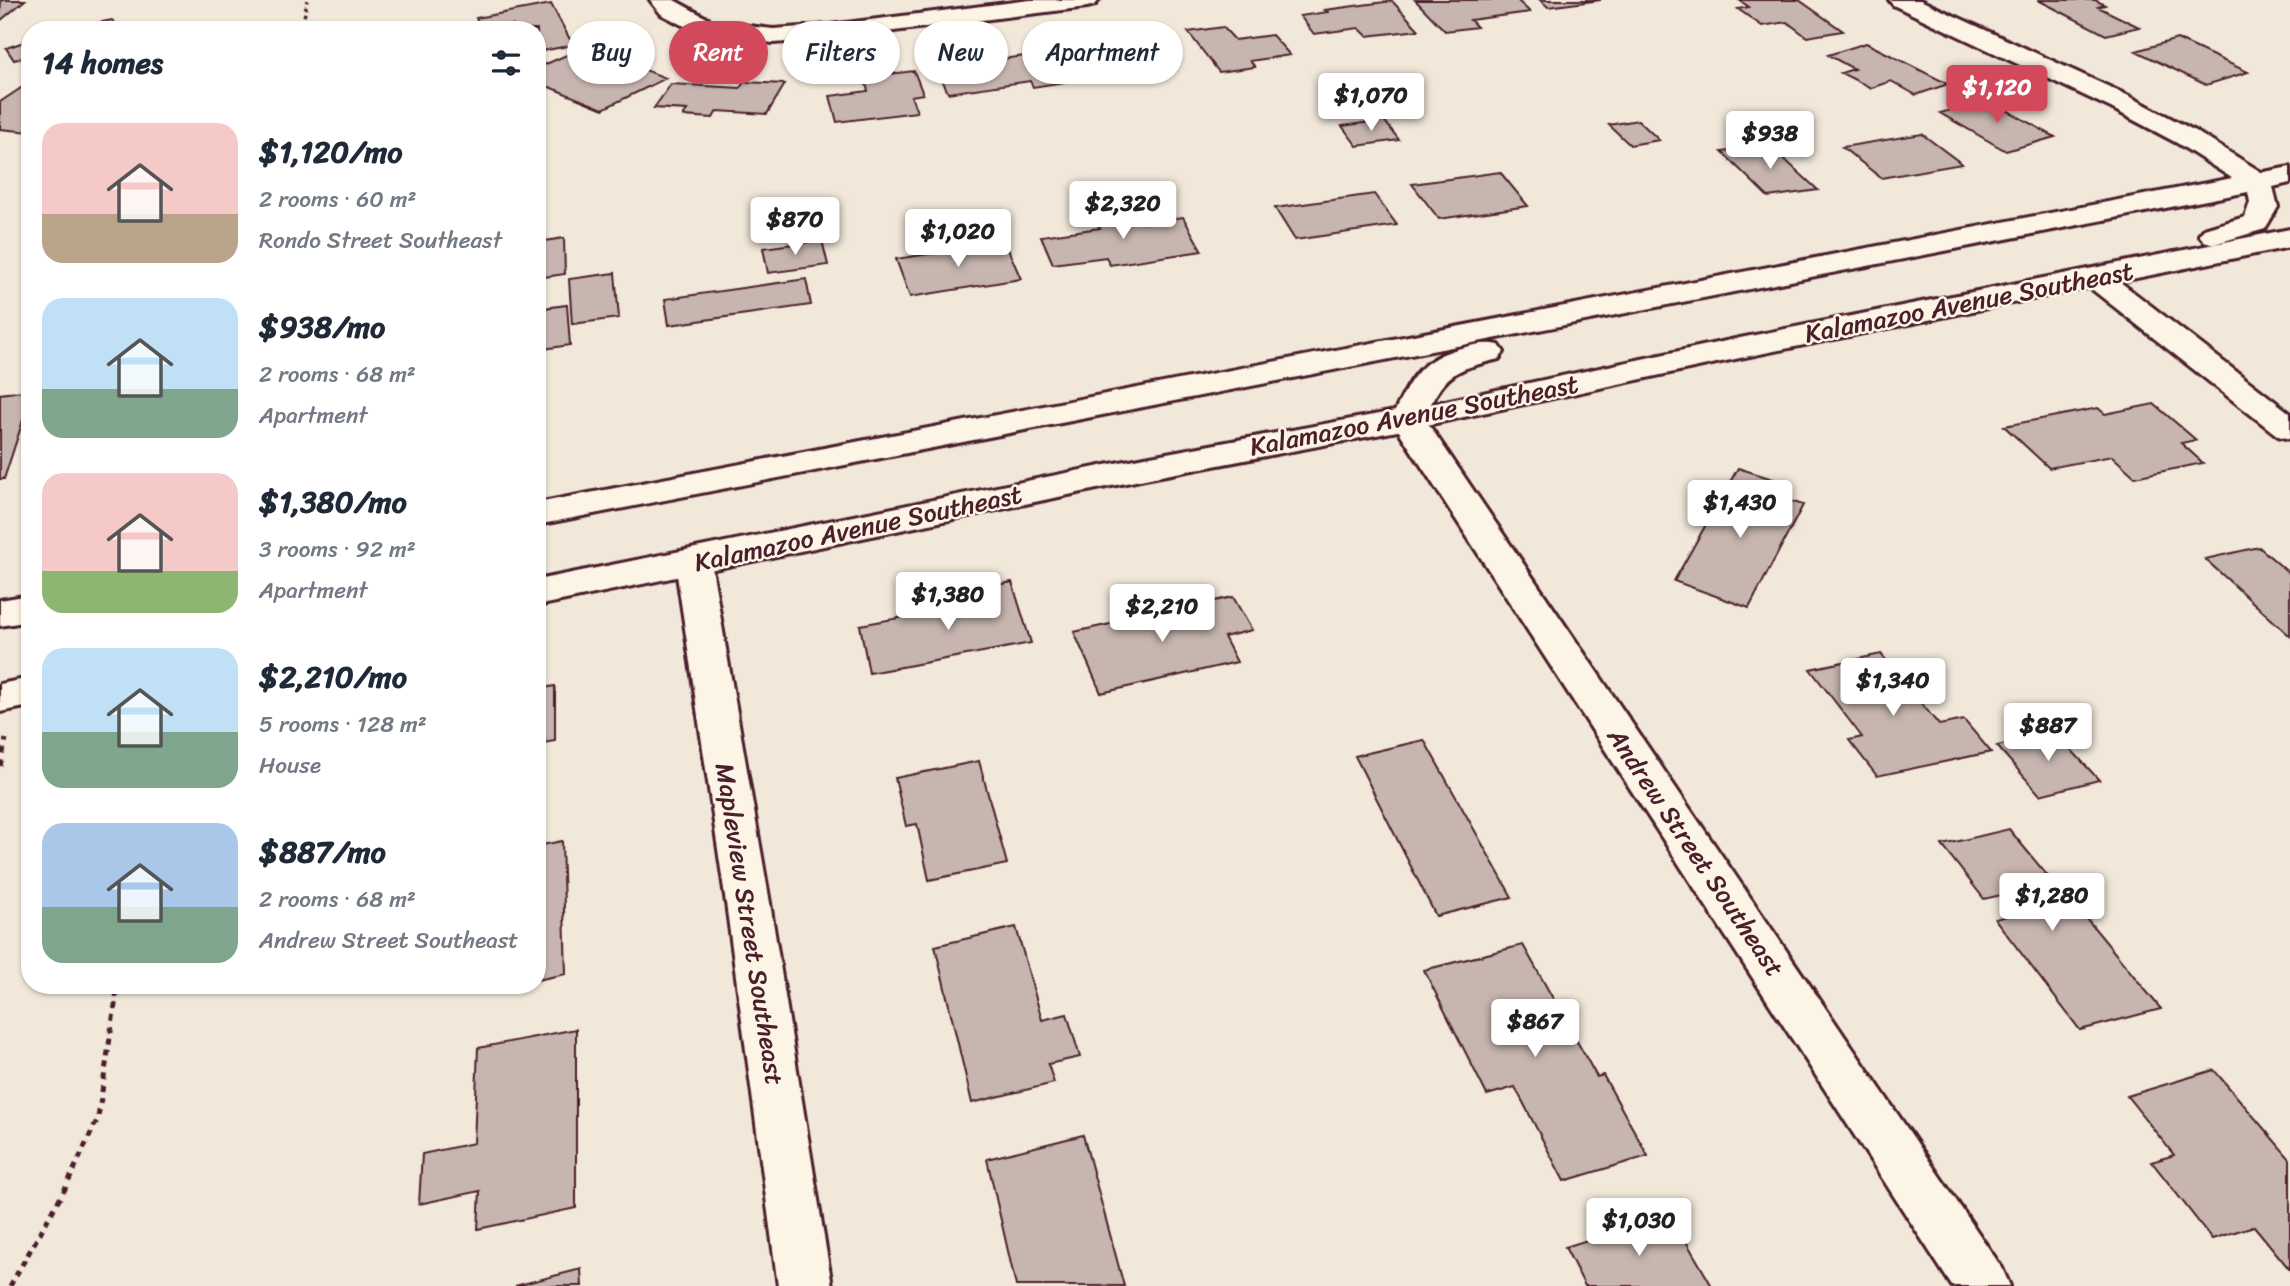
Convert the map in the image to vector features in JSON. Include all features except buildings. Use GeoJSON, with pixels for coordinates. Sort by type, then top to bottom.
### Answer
{"type":"FeatureCollection","features":[{"type":"Feature","properties":{"kind":"main road"},"geometry":{"type":"LineString","coordinates":[[662,0],[669,9],[709,29],[773,36],[830,32],[1087,0]]}},
{"type":"Feature","properties":{"kind":"main road"},"geometry":{"type":"LineString","coordinates":[[1901,0],[2120,102],[2186,137],[2256,181],[2266,198],[2265,209],[2255,223],[2235,230],[2024,276],[2008,295]]}},
{"type":"Feature","properties":{"kind":"main road"},"geometry":{"type":"LineString","coordinates":[[546,512],[2290,174]]}},
{"type":"Feature","properties":{"kind":"main road","name":"Kalamazoo Avenue Southeast"},"geometry":{"type":"LineString","coordinates":[[546,591],[1145,468],[1408,419],[1740,348],[2290,238]]}},
{"type":"Feature","properties":{"kind":"main road"},"geometry":{"type":"LineString","coordinates":[[1408,419],[1423,384],[1433,371],[1453,359],[1728,305],[1785,272]]}},
{"type":"Feature","properties":{"kind":"main road"},"geometry":{"type":"LineString","coordinates":[[2095,277],[2290,429]]}},
{"type":"Feature","properties":{"kind":"main road","name":"Andrew Street Southeast"},"geometry":{"type":"LineString","coordinates":[[1408,419],[1983,1286]]}},
{"type":"Feature","properties":{"kind":"main road","name":"Mapleview Street Southeast"},"geometry":{"type":"LineString","coordinates":[[693,562],[748,903],[805,1286]]}},
{"type":"Feature","properties":{"kind":"main road"},"geometry":{"type":"LineString","coordinates":[[0,613],[21,610]]}},
{"type":"Feature","properties":{"kind":"main road"},"geometry":{"type":"LineString","coordinates":[[0,698],[21,694]]}},
{"type":"Feature","properties":{"kind":"path"},"geometry":{"type":"LineString","coordinates":[[304,21],[307,0]]}},
{"type":"Feature","properties":{"kind":"path"},"geometry":{"type":"LineString","coordinates":[[0,766],[6,739],[18,737]]}},
{"type":"Feature","properties":{"kind":"path"},"geometry":{"type":"LineString","coordinates":[[10,1286],[65,1189],[98,1118],[117,994]]}}]}
